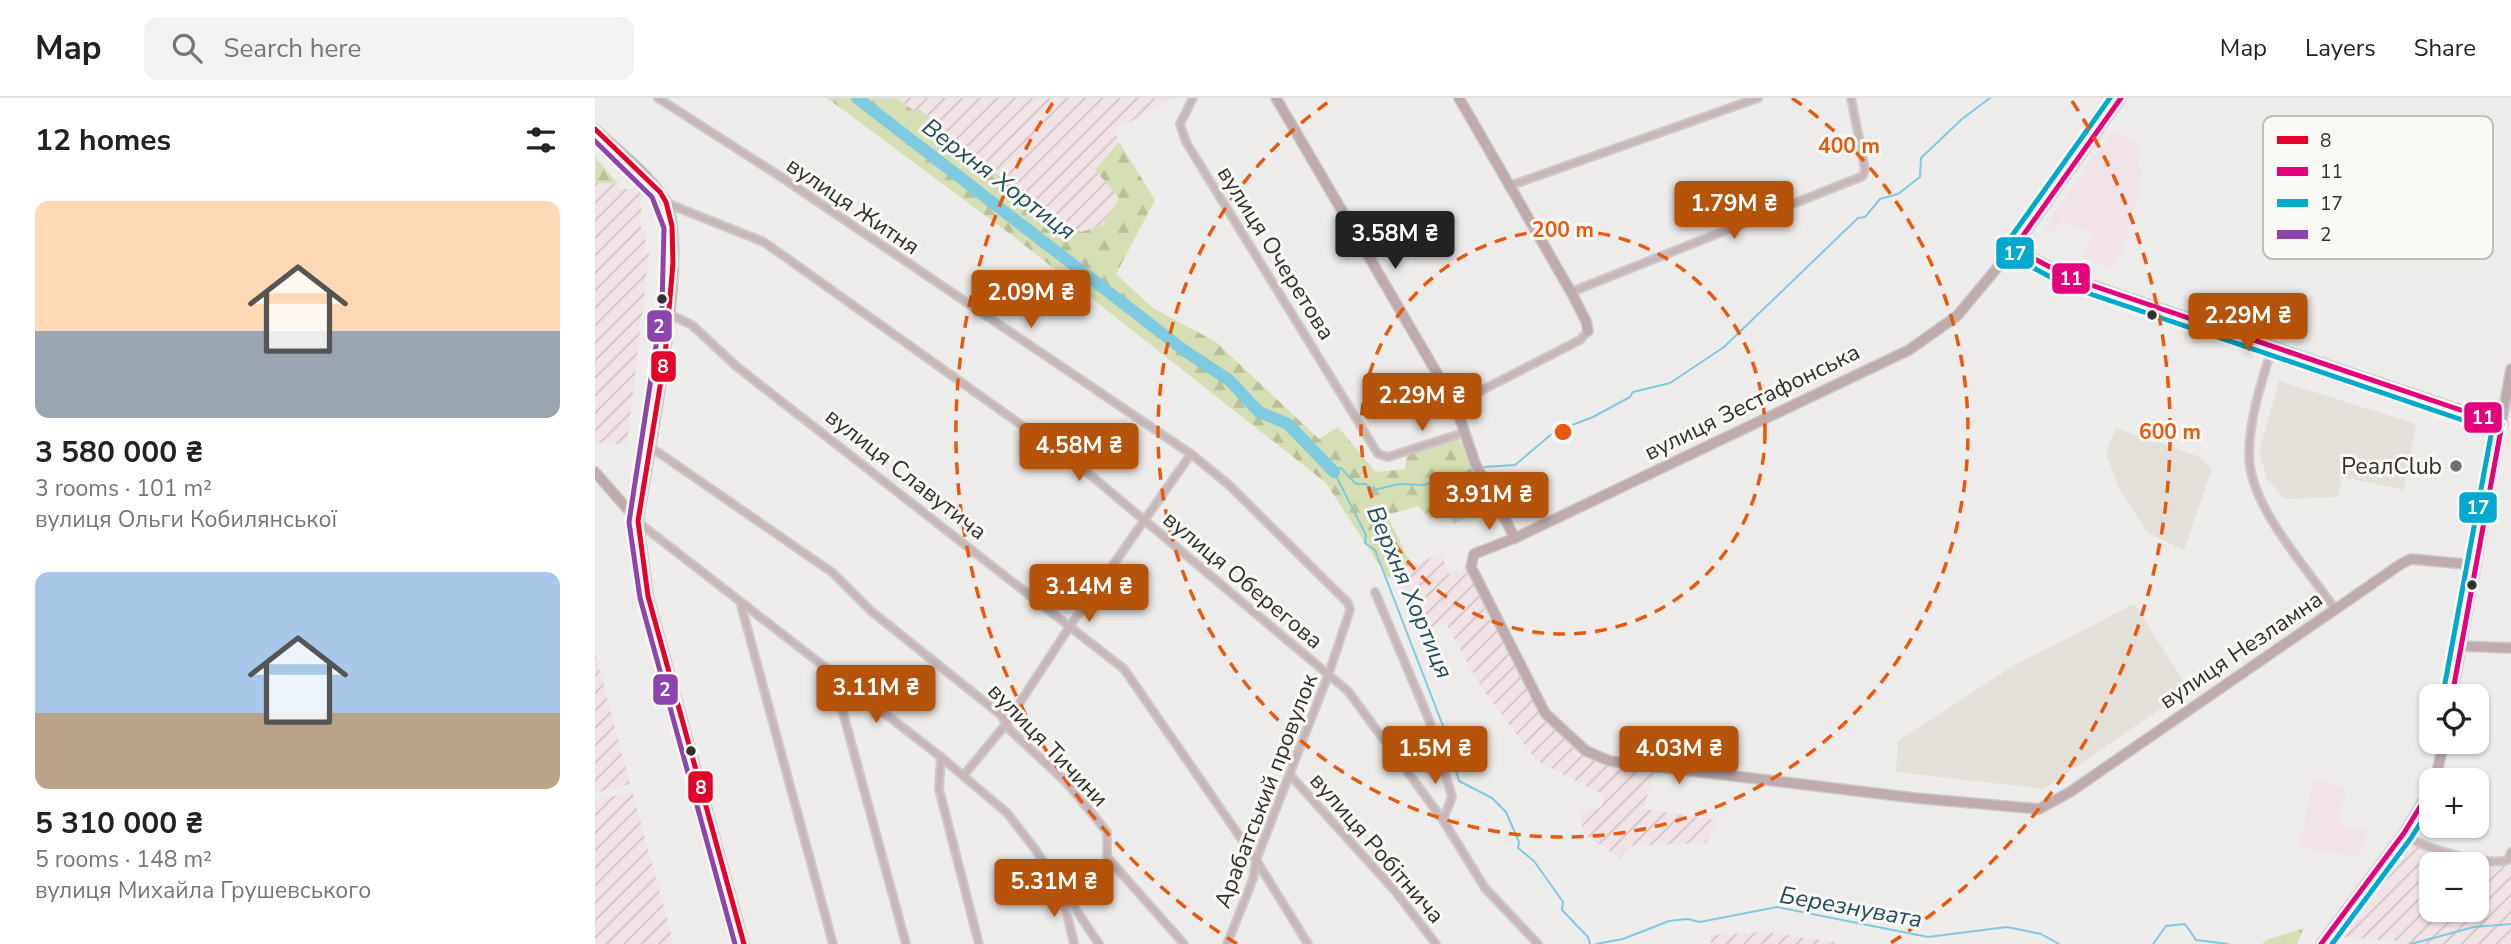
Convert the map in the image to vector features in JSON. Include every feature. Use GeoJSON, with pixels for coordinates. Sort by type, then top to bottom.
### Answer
{"type":"FeatureCollection","features":[{"type":"Feature","properties":{"kind":"street","name":"вулиця Житня"},"geometry":{"type":"LineString","coordinates":[[658,98],[781,177],[1191,454],[1228,484],[1347,603],[1350,610]]}},
{"type":"Feature","properties":{"kind":"street","name":"вулиця Очеретова"},"geometry":{"type":"LineString","coordinates":[[1193,98],[1180,124],[1186,142],[1378,454],[1388,457],[1464,433]]}},
{"type":"Feature","properties":{"kind":"street"},"geometry":{"type":"LineString","coordinates":[[1276,98],[1455,404],[1475,463],[1515,538]]}},
{"type":"Feature","properties":{"kind":"street"},"geometry":{"type":"LineString","coordinates":[[1455,404],[1580,340],[1588,331],[1586,321],[1571,292],[1459,98]]}},
{"type":"Feature","properties":{"kind":"street"},"geometry":{"type":"LineString","coordinates":[[1509,186],[1758,98]]}},
{"type":"Feature","properties":{"kind":"street"},"geometry":{"type":"LineString","coordinates":[[1571,292],[1863,177],[1865,169],[1851,98]]}},
{"type":"Feature","properties":{"kind":"street","name":"вулиця Зестафонська"},"geometry":{"type":"LineString","coordinates":[[2039,809],[1653,768],[1596,756],[1559,727],[1539,704],[1471,567],[1474,554],[1515,538],[1909,349],[1957,316],[2017,244],[2121,98]]}},
{"type":"Feature","properties":{"kind":"street"},"geometry":{"type":"LineString","coordinates":[[595,129],[666,203],[675,258],[638,521],[648,596],[744,944]]}},
{"type":"Feature","properties":{"kind":"street","name":"вулиця Оберегова"},"geometry":{"type":"LineString","coordinates":[[666,203],[744,232],[774,248],[1082,468],[1329,673],[1359,702],[1443,820]]}},
{"type":"Feature","properties":{"kind":"street"},"geometry":{"type":"LineString","coordinates":[[2017,244],[2033,258],[2070,278],[2501,424]]}},
{"type":"Feature","properties":{"kind":"street","name":"вулиця Славутича"},"geometry":{"type":"LineString","coordinates":[[669,314],[692,325],[736,366],[1116,661],[1133,680],[1255,860],[1308,944]]}},
{"type":"Feature","properties":{"kind":"street"},"geometry":{"type":"LineString","coordinates":[[2273,345],[2252,429],[2249,456],[2254,482],[2273,519],[2335,609]]}},
{"type":"Feature","properties":{"kind":"street"},"geometry":{"type":"LineString","coordinates":[[2454,684],[2511,369]]}},
{"type":"Feature","properties":{"kind":"street","name":"вулиця Тичини"},"geometry":{"type":"LineString","coordinates":[[649,446],[833,573],[871,611],[1001,715],[1006,724],[1067,783],[1107,832],[1107,857],[1184,944]]}},
{"type":"Feature","properties":{"kind":"street"},"geometry":{"type":"LineString","coordinates":[[964,775],[1006,724],[1070,626],[1146,522],[1191,454]]}},
{"type":"Feature","properties":{"kind":"street"},"geometry":{"type":"LineString","coordinates":[[595,472],[638,521],[833,676],[964,775],[1007,813],[1099,944]]}},
{"type":"Feature","properties":{"kind":"street","name":"вулиця Незламна"},"geometry":{"type":"LineString","coordinates":[[2039,809],[2070,792],[2411,559],[2476,565]]}},
{"type":"Feature","properties":{"kind":"street"},"geometry":{"type":"LineString","coordinates":[[1375,592],[1430,722],[1452,797],[1443,820],[1485,888],[1538,944]]}},
{"type":"Feature","properties":{"kind":"street"},"geometry":{"type":"LineString","coordinates":[[740,603],[833,944]]}},
{"type":"Feature","properties":{"kind":"street","name":"Арабатський провулок"},"geometry":{"type":"LineString","coordinates":[[1227,944],[1253,879],[1255,860],[1329,673],[1350,610]]}},
{"type":"Feature","properties":{"kind":"street"},"geometry":{"type":"LineString","coordinates":[[2460,646],[2511,648]]}},
{"type":"Feature","properties":{"kind":"street"},"geometry":{"type":"LineString","coordinates":[[833,676],[906,944]]}},
{"type":"Feature","properties":{"kind":"street"},"geometry":{"type":"LineString","coordinates":[[941,757],[939,789],[979,944]]}},
{"type":"Feature","properties":{"kind":"street","name":"вулиця Робітнича"},"geometry":{"type":"LineString","coordinates":[[1290,775],[1395,891],[1436,944]]}},
{"type":"Feature","properties":{"kind":"street"},"geometry":{"type":"LineString","coordinates":[[2321,944],[2404,833],[2419,809]]}},
{"type":"Feature","properties":{"kind":"street"},"geometry":{"type":"LineString","coordinates":[[2404,833],[2423,845],[2477,859],[2508,860],[2511,852]]}},
{"type":"Feature","properties":{"kind":"street"},"geometry":{"type":"LineString","coordinates":[[1060,888],[1074,944]]}},
{"type":"Feature","properties":{"kind":"shaded area"},"geometry":{"type":"Polygon","coordinates":[[[896,98],[1172,98],[1114,131],[1119,142],[1095,170],[1119,198],[1103,225],[1081,232],[1047,210],[1019,186],[994,173],[940,132],[938,125],[896,98]]]}},
{"type":"Feature","properties":{"kind":"shaded area"},"geometry":{"type":"Polygon","coordinates":[[[2111,132],[2139,141],[2136,149],[2140,150],[2138,162],[2143,173],[2123,252],[2113,265],[2100,266],[2082,256],[2092,234],[2062,220],[2052,233],[2043,229],[2111,132]]]}},
{"type":"Feature","properties":{"kind":"shaded area"},"geometry":{"type":"Polygon","coordinates":[[[595,182],[618,184],[618,189],[641,189],[641,228],[645,229],[646,253],[649,253],[627,444],[595,443],[595,182]]]}},
{"type":"Feature","properties":{"kind":"shaded area"},"geometry":{"type":"Polygon","coordinates":[[[2279,381],[2416,424],[2404,490],[2343,477],[2337,497],[2285,499],[2267,479],[2259,452],[2279,381]]]}},
{"type":"Feature","properties":{"kind":"shaded area"},"geometry":{"type":"Polygon","coordinates":[[[2116,428],[2197,456],[2212,468],[2184,550],[2147,532],[2119,489],[2106,453],[2116,428]]]}},
{"type":"Feature","properties":{"kind":"shaded area"},"geometry":{"type":"Polygon","coordinates":[[[1441,553],[1449,574],[1468,567],[1543,717],[1575,747],[1604,763],[1656,769],[1643,809],[1717,820],[1706,843],[1630,846],[1620,858],[1584,834],[1580,812],[1601,807],[1604,795],[1537,761],[1481,687],[1446,623],[1427,631],[1398,573],[1441,553]]]}},
{"type":"Feature","properties":{"kind":"shaded area"},"geometry":{"type":"Polygon","coordinates":[[[2134,604],[2189,689],[2044,789],[1896,772],[1898,741],[2013,666],[2134,604]]]}},
{"type":"Feature","properties":{"kind":"shaded area"},"geometry":{"type":"Polygon","coordinates":[[[595,653],[630,784],[595,793],[595,653]]]}},
{"type":"Feature","properties":{"kind":"shaded area"},"geometry":{"type":"Polygon","coordinates":[[[2313,780],[2346,787],[2339,825],[2368,831],[2359,858],[2299,847],[2313,780]]]}},
{"type":"Feature","properties":{"kind":"shaded area"},"geometry":{"type":"Polygon","coordinates":[[[632,791],[674,944],[595,944],[595,801],[632,791]]]}},
{"type":"Feature","properties":{"kind":"shaded area"},"geometry":{"type":"Polygon","coordinates":[[[2406,841],[2427,849],[2426,852],[2419,852],[2419,922],[2489,922],[2489,863],[2511,865],[2511,944],[2400,944],[2399,941],[2337,937],[2406,841]]]}},
{"type":"Feature","properties":{"kind":"shaded area"},"geometry":{"type":"Polygon","coordinates":[[[1767,932],[1847,944],[1711,944],[1710,935],[1767,932]]]}},
{"type":"Feature","properties":{"kind":"green space"},"geometry":{"type":"Polygon","coordinates":[[[827,98],[896,98],[913,110],[920,110],[938,125],[941,132],[994,173],[1019,186],[1047,210],[1081,232],[1103,225],[1119,198],[1095,170],[1119,142],[1155,200],[1116,274],[1153,308],[1216,342],[1319,439],[1338,427],[1376,472],[1405,469],[1407,453],[1458,436],[1485,502],[1475,510],[1471,497],[1459,501],[1465,518],[1454,524],[1447,501],[1434,505],[1431,520],[1418,506],[1387,515],[1411,564],[1388,578],[1326,483],[1014,237],[827,98]]]}},
{"type":"Feature","properties":{"kind":"green space"},"geometry":{"type":"Polygon","coordinates":[[[595,157],[618,184],[595,182],[595,157]]]}},
{"type":"Feature","properties":{"kind":"green space"},"geometry":{"type":"Polygon","coordinates":[[[2304,928],[2297,944],[2262,944],[2266,940],[2304,928]]]}},
{"type":"Feature","properties":{"kind":"waterway","name":"Верхня Хортиця"},"geometry":{"type":"LineString","coordinates":[[857,98],[1185,351],[1229,380],[1259,412],[1288,424],[1334,472]]}},
{"type":"Feature","properties":{"kind":"waterway"},"geometry":{"type":"LineString","coordinates":[[1483,467],[1515,465],[1554,432],[1593,417],[1630,397],[1633,392],[1670,383],[1724,347],[1858,218],[1865,217],[1880,199],[1898,194],[1920,177],[1921,158],[1962,119],[1990,98]]}},
{"type":"Feature","properties":{"kind":"waterway"},"geometry":{"type":"LineString","coordinates":[[1331,469],[1341,468],[1356,484],[1365,484],[1374,490],[1399,484],[1424,485],[1474,470]]}},
{"type":"Feature","properties":{"kind":"waterway","name":"Верхня Хортиця"},"geometry":{"type":"LineString","coordinates":[[1334,472],[1366,535],[1365,543],[1375,550],[1443,726],[1459,781],[1492,798],[1506,812],[1519,842],[1518,848],[1534,861],[1563,902],[1562,910],[1588,937],[1590,944]]}},
{"type":"Feature","properties":{"kind":"waterway","name":"Березнувата"},"geometry":{"type":"LineString","coordinates":[[1596,944],[1623,939],[1669,921],[1687,919],[1700,922],[1777,907],[1928,937],[2007,927],[2041,934],[2059,944]]}},
{"type":"Feature","properties":{"kind":"waterway","name":"Березнувата"},"geometry":{"type":"LineString","coordinates":[[2153,944],[2166,926],[2185,924],[2196,940],[2228,944]]}},
{"type":"Feature","properties":{"kind":"waterway","name":"Березнувата"},"geometry":{"type":"LineString","coordinates":[[2411,944],[2474,927],[2511,924]]}},
{"type":"Feature","properties":{"kind":"transit line","name":"17"},"geometry":{"type":"LineString","coordinates":[[2110,98],[2009,240],[2010,249],[2028,265],[2067,286],[2492,430],[2445,684]]}},
{"type":"Feature","properties":{"kind":"transit line","name":"11"},"geometry":{"type":"LineString","coordinates":[[2121,98],[2017,244],[2033,258],[2070,278],[2502,424],[2454,684]]}},
{"type":"Feature","properties":{"kind":"transit line","name":"8"},"geometry":{"type":"LineString","coordinates":[[595,129],[660,192],[666,202],[672,226],[673,263],[665,356],[638,521],[648,596],[744,944]]}},
{"type":"Feature","properties":{"kind":"transit line","name":"2"},"geometry":{"type":"LineString","coordinates":[[595,141],[652,197],[664,228],[662,307],[629,522],[640,598],[735,944]]}},
{"type":"Feature","properties":{"kind":"transit line","name":"11"},"geometry":{"type":"LineString","coordinates":[[2321,944],[2404,833],[2419,809]]}},
{"type":"Feature","properties":{"kind":"transit line","name":"17"},"geometry":{"type":"LineString","coordinates":[[2332,944],[2419,825]]}},
{"type":"Feature","properties":{"kind":"place","name":"РеалClub"},"geometry":{"type":"Point","coordinates":[2456,466]}}]}
